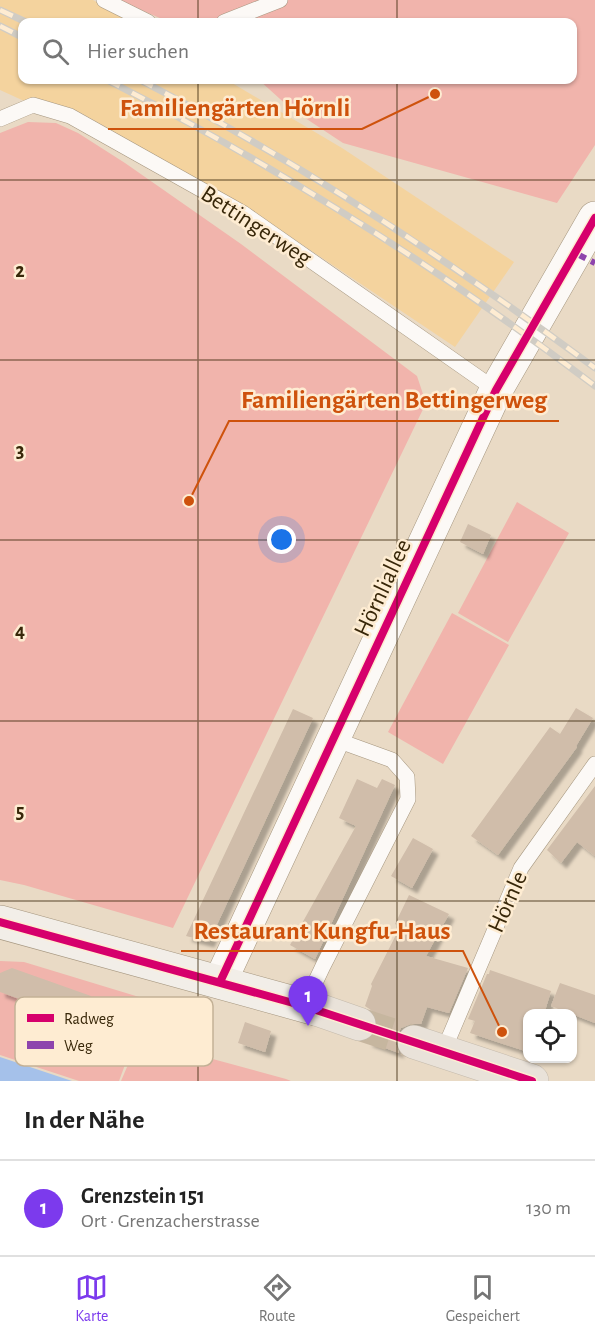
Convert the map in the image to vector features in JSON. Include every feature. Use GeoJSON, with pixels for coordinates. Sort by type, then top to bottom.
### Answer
{"type":"FeatureCollection","features":[{"type":"Feature","properties":{"kind":"main road"},"geometry":{"type":"LineString","coordinates":[[0,922],[310,1007],[359,1024]]}},
{"type":"Feature","properties":{"kind":"main road","name":"Hörnle"},"geometry":{"type":"LineString","coordinates":[[429,1047],[532,1081]]}},
{"type":"Feature","properties":{"kind":"street","name":"Hörnliallee"},"geometry":{"type":"LineString","coordinates":[[220,982],[496,390],[595,218]]}},
{"type":"Feature","properties":{"kind":"lane"},"geometry":{"type":"LineString","coordinates":[[104,0],[140,18]]}},
{"type":"Feature","properties":{"kind":"lane"},"geometry":{"type":"LineString","coordinates":[[234,18],[280,0]]}},
{"type":"Feature","properties":{"kind":"lane","name":"Bettingerweg"},"geometry":{"type":"LineString","coordinates":[[0,119],[33,105],[70,116],[243,213],[496,390]]}},
{"type":"Feature","properties":{"kind":"lane"},"geometry":{"type":"LineString","coordinates":[[310,1007],[323,966],[408,800],[407,777],[392,760],[334,739]]}},
{"type":"Feature","properties":{"kind":"lane","name":"Hörnle"},"geometry":{"type":"LineString","coordinates":[[429,1047],[521,868],[595,764]]}},
{"type":"Feature","properties":{"kind":"shaded area"},"geometry":{"type":"Polygon","coordinates":[[[0,0],[93,0],[125,18],[18,18],[18,84],[234,84],[342,148],[514,262],[455,347],[246,207],[81,113],[33,105],[0,90],[0,0]]]}},
{"type":"Feature","properties":{"kind":"shaded area"},"geometry":{"type":"Polygon","coordinates":[[[118,0],[595,0],[595,145],[557,203],[343,143],[290,108],[263,84],[577,84],[577,18],[160,18],[118,0]]]}},
{"type":"Feature","properties":{"kind":"shaded area"},"geometry":{"type":"Polygon","coordinates":[[[28,122],[56,123],[78,133],[241,244],[417,376],[426,403],[173,928],[0,880],[0,133],[28,122]]]}},
{"type":"Feature","properties":{"kind":"shaded area"},"geometry":{"type":"Polygon","coordinates":[[[517,502],[569,533],[508,642],[458,613],[517,502]]]}},
{"type":"Feature","properties":{"kind":"shaded area"},"geometry":{"type":"Polygon","coordinates":[[[452,613],[509,645],[443,764],[388,732],[452,613]]]}},
{"type":"Feature","properties":{"kind":"shaded area"},"geometry":{"type":"Polygon","coordinates":[[[0,961],[24,962],[139,997],[15,997],[15,1060],[0,1055],[0,961]]]}},
{"type":"Feature","properties":{"kind":"shaded area"},"geometry":{"type":"Polygon","coordinates":[[[213,1059],[291,1081],[121,1081],[127,1066],[213,1066],[213,1059]]]}},
{"type":"Feature","properties":{"kind":"shaded area"},"geometry":{"type":"Polygon","coordinates":[[[33,1066],[125,1066],[119,1081],[79,1081],[33,1066]]]}},
{"type":"Feature","properties":{"kind":"water"},"geometry":{"type":"Polygon","coordinates":[[[0,1057],[15,1062],[15,1066],[27,1066],[72,1081],[0,1081],[0,1057]]]}},
{"type":"Feature","properties":{"kind":"building"},"geometry":{"type":"Polygon","coordinates":[[[468,524],[491,535],[483,554],[460,542],[468,524]]]}},
{"type":"Feature","properties":{"kind":"building"},"geometry":{"type":"Polygon","coordinates":[[[576,708],[593,718],[577,747],[498,855],[471,836],[550,727],[560,734],[576,708]]]}},
{"type":"Feature","properties":{"kind":"building"},"geometry":{"type":"Polygon","coordinates":[[[293,709],[313,718],[209,942],[186,936],[293,709]]]}},
{"type":"Feature","properties":{"kind":"building"},"geometry":{"type":"Polygon","coordinates":[[[357,779],[377,788],[382,779],[395,785],[315,959],[290,945],[356,826],[339,818],[357,779]]]}},
{"type":"Feature","properties":{"kind":"building"},"geometry":{"type":"Polygon","coordinates":[[[595,786],[595,856],[577,842],[561,863],[547,850],[595,786]]]}},
{"type":"Feature","properties":{"kind":"building"},"geometry":{"type":"Polygon","coordinates":[[[413,838],[433,849],[412,888],[391,876],[413,838]]]}},
{"type":"Feature","properties":{"kind":"building"},"geometry":{"type":"Polygon","coordinates":[[[409,895],[449,914],[426,956],[468,968],[449,1013],[427,1007],[421,1024],[411,1024],[401,1028],[396,1037],[399,1053],[366,1041],[372,1038],[376,1031],[377,1021],[374,1012],[365,1006],[371,984],[400,927],[395,924],[409,895]]]}},
{"type":"Feature","properties":{"kind":"building"},"geometry":{"type":"Polygon","coordinates":[[[12,968],[91,996],[15,997],[0,992],[0,973],[12,968]]]}},
{"type":"Feature","properties":{"kind":"building"},"geometry":{"type":"Polygon","coordinates":[[[490,970],[551,991],[546,1009],[523,1009],[523,1050],[470,1033],[475,1021],[468,1019],[487,974],[490,970]]]}},
{"type":"Feature","properties":{"kind":"building"},"geometry":{"type":"Polygon","coordinates":[[[560,983],[595,995],[595,1023],[577,1016],[577,1009],[559,1009],[551,1006],[560,983]]]}},
{"type":"Feature","properties":{"kind":"building"},"geometry":{"type":"Polygon","coordinates":[[[245,1022],[271,1031],[265,1052],[238,1043],[245,1022]]]}},
{"type":"Feature","properties":{"kind":"tunnel"},"geometry":{"type":"LineString","coordinates":[[359,1024],[414,1042]]}},
{"type":"Feature","properties":{"kind":"railway"},"geometry":{"type":"LineString","coordinates":[[0,10],[18,18]]}},
{"type":"Feature","properties":{"kind":"railway"},"geometry":{"type":"LineString","coordinates":[[0,26],[18,35]]}},
{"type":"Feature","properties":{"kind":"railway"},"geometry":{"type":"LineString","coordinates":[[115,84],[234,148],[358,222],[478,301],[595,386]]}},
{"type":"Feature","properties":{"kind":"railway"},"geometry":{"type":"LineString","coordinates":[[148,84],[316,179],[430,251],[595,368]]}},
{"type":"Feature","properties":{"kind":"marked path"},"geometry":{"type":"LineString","coordinates":[[575,253],[595,263]]}},
{"type":"Feature","properties":{"kind":"cycle path"},"geometry":{"type":"LineString","coordinates":[[220,982],[496,390],[595,218]]}},
{"type":"Feature","properties":{"kind":"cycle path"},"geometry":{"type":"LineString","coordinates":[[0,922],[304,1006],[532,1081]]}},
{"type":"Feature","properties":{"kind":"place","name":"Familiengärten Hörnli"},"geometry":{"type":"Point","coordinates":[435,94]}},
{"type":"Feature","properties":{"kind":"place","name":"Familiengärten Bettingerweg"},"geometry":{"type":"Point","coordinates":[189,501]}},
{"type":"Feature","properties":{"kind":"place","name":"Grenzstein 151"},"geometry":{"type":"Point","coordinates":[308,1026]}},
{"type":"Feature","properties":{"kind":"place","name":"Restaurant Kungfu-Haus"},"geometry":{"type":"Point","coordinates":[502,1032]}}]}
